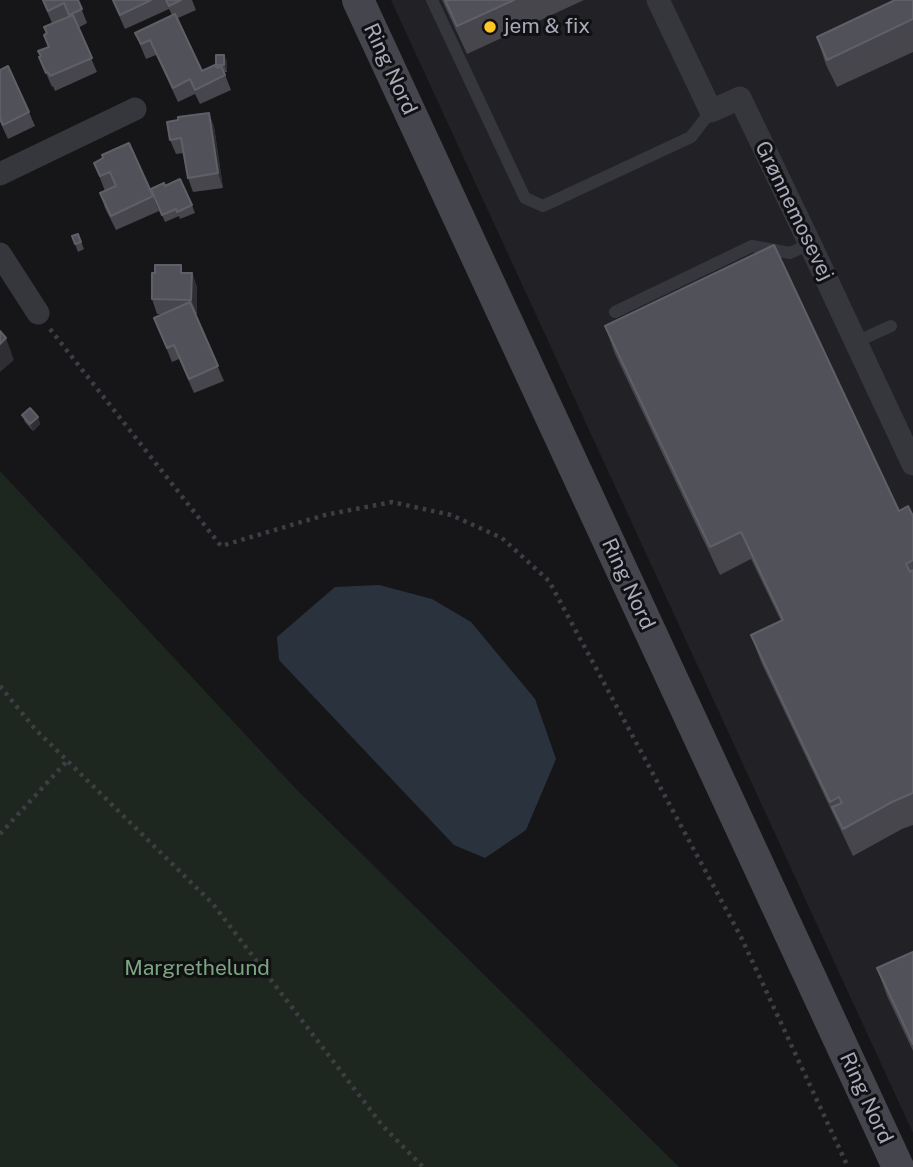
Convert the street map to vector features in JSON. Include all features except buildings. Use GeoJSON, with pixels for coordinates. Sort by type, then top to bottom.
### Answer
{"type":"FeatureCollection","features":[{"type":"Feature","properties":{"kind":"main road","name":"Ring Nord"},"geometry":{"type":"LineString","coordinates":[[358,0],[898,1167]]}},
{"type":"Feature","properties":{"kind":"street"},"geometry":{"type":"LineString","coordinates":[[658,0],[712,111]]}},
{"type":"Feature","properties":{"kind":"street","name":"Grønnemosevej"},"geometry":{"type":"LineString","coordinates":[[712,111],[740,98],[913,464]]}},
{"type":"Feature","properties":{"kind":"street"},"geometry":{"type":"LineString","coordinates":[[0,174],[135,109]]}},
{"type":"Feature","properties":{"kind":"street"},"geometry":{"type":"LineString","coordinates":[[0,254],[38,313]]}},
{"type":"Feature","properties":{"kind":"lane"},"geometry":{"type":"LineString","coordinates":[[432,0],[525,198],[543,206],[691,137],[712,111]]}},
{"type":"Feature","properties":{"kind":"lane"},"geometry":{"type":"LineString","coordinates":[[615,312],[752,246],[790,253],[810,244]]}},
{"type":"Feature","properties":{"kind":"lane"},"geometry":{"type":"LineString","coordinates":[[856,342],[891,326]]}},
{"type":"Feature","properties":{"kind":"path"},"geometry":{"type":"LineString","coordinates":[[38,313],[221,546],[325,515],[392,502],[452,515],[502,538],[549,581],[741,937],[848,1167]]}},
{"type":"Feature","properties":{"kind":"path"},"geometry":{"type":"LineString","coordinates":[[0,686],[35,729],[213,904],[382,1125],[422,1167]]}},
{"type":"Feature","properties":{"kind":"path"},"geometry":{"type":"LineString","coordinates":[[0,834],[67,761]]}},
{"type":"Feature","properties":{"kind":"shaded area"},"geometry":{"type":"Polygon","coordinates":[[[391,0],[913,0],[913,1133],[391,0]]]}},
{"type":"Feature","properties":{"kind":"shaded area"},"geometry":{"type":"Polygon","coordinates":[[[379,585],[432,599],[471,622],[535,699],[556,759],[526,830],[485,858],[454,845],[279,660],[277,637],[335,587],[379,585]]]}},
{"type":"Feature","properties":{"kind":"green space","name":"Margrethelund"},"geometry":{"type":"Polygon","coordinates":[[[0,471],[297,790],[679,1167],[0,1167],[0,471]]]}},
{"type":"Feature","properties":{"kind":"place","name":"jem & fix"},"geometry":{"type":"Point","coordinates":[490,27]}}]}
